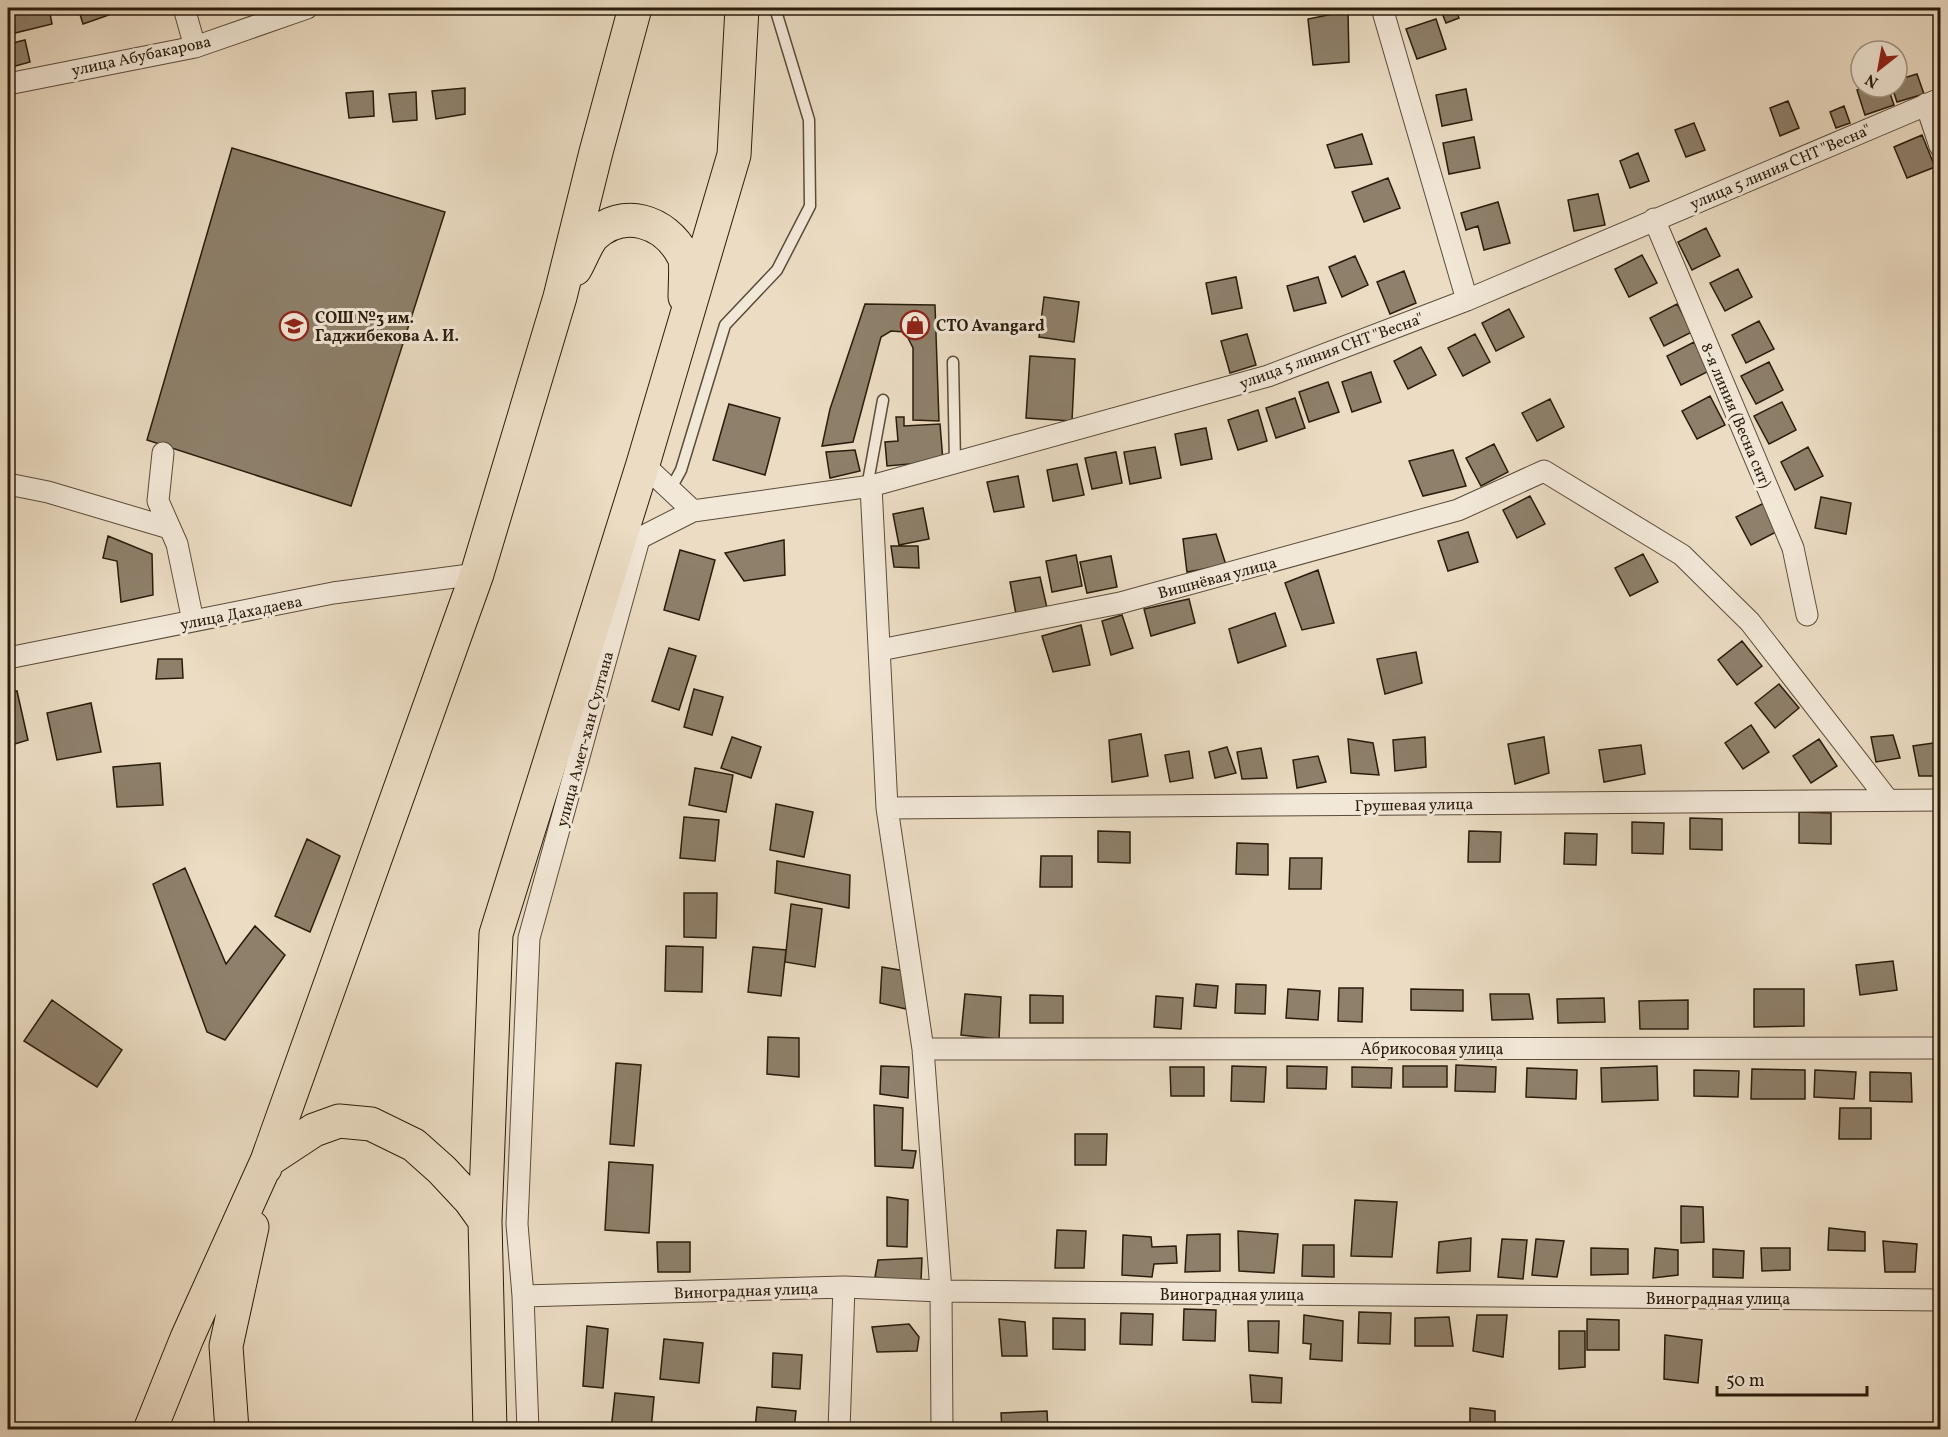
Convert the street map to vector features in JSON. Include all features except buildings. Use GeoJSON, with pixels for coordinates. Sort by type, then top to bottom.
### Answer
{"type":"FeatureCollection","features":[{"type":"Feature","properties":{"kind":"main road"},"geometry":{"type":"LineString","coordinates":[[150,1430],[187,1338],[267,1161],[477,574],[560,297],[635,8]]}},
{"type":"Feature","properties":{"kind":"main road"},"geometry":{"type":"LineString","coordinates":[[490,1430],[485,1221],[496,934],[627,545],[643,464],[734,155],[742,8]]}},
{"type":"Feature","properties":{"kind":"main road"},"geometry":{"type":"LineString","coordinates":[[560,297],[593,237],[620,220],[646,222],[665,233],[685,256],[685,323]]}},
{"type":"Feature","properties":{"kind":"main road"},"geometry":{"type":"LineString","coordinates":[[232,1430],[226,1346],[267,1161],[314,1131],[339,1121],[371,1124],[414,1145],[442,1170],[470,1200],[485,1221]]}},
{"type":"Feature","properties":{"kind":"street"},"geometry":{"type":"LineString","coordinates":[[184,8],[195,47]]}},
{"type":"Feature","properties":{"kind":"street","name":"улица Абубакарова"},"geometry":{"type":"LineString","coordinates":[[8,84],[195,47],[307,8]]}},
{"type":"Feature","properties":{"kind":"street"},"geometry":{"type":"LineString","coordinates":[[1382,8],[1467,300]]}},
{"type":"Feature","properties":{"kind":"street"},"geometry":{"type":"LineString","coordinates":[[1933,102],[1941,146]]}},
{"type":"Feature","properties":{"kind":"street","name":"улица 5 линия СНТ \"Весна\""},"geometry":{"type":"LineString","coordinates":[[627,545],[693,511],[869,486],[1268,376],[1467,300],[1933,102]]}},
{"type":"Feature","properties":{"kind":"street","name":"8-я линия (Весна снт)"},"geometry":{"type":"LineString","coordinates":[[1654,219],[1793,548],[1807,615]]}},
{"type":"Feature","properties":{"kind":"street"},"geometry":{"type":"LineString","coordinates":[[163,453],[158,501],[177,544],[193,621]]}},
{"type":"Feature","properties":{"kind":"street"},"geometry":{"type":"LineString","coordinates":[[643,464],[693,511]]}},
{"type":"Feature","properties":{"kind":"street","name":"Вишнёвая улица"},"geometry":{"type":"LineString","coordinates":[[880,650],[1120,603],[1458,510],[1544,471],[1682,555],[1750,622],[1888,800]]}},
{"type":"Feature","properties":{"kind":"street"},"geometry":{"type":"LineString","coordinates":[[8,484],[48,492],[169,528]]}},
{"type":"Feature","properties":{"kind":"street"},"geometry":{"type":"LineString","coordinates":[[869,486],[880,650],[887,808],[923,1049],[941,1291],[942,1430]]}},
{"type":"Feature","properties":{"kind":"street","name":"улица Амет-хан Султана"},"geometry":{"type":"LineString","coordinates":[[528,1430],[523,1296],[517,1224],[529,938],[627,545]]}},
{"type":"Feature","properties":{"kind":"street","name":"улица Дахадаева"},"geometry":{"type":"LineString","coordinates":[[8,658],[333,593],[477,574]]}},
{"type":"Feature","properties":{"kind":"street","name":"Грушевая улица"},"geometry":{"type":"LineString","coordinates":[[887,808],[1941,800]]}},
{"type":"Feature","properties":{"kind":"street","name":"Абрикосовая улица"},"geometry":{"type":"LineString","coordinates":[[923,1049],[1941,1048]]}},
{"type":"Feature","properties":{"kind":"street"},"geometry":{"type":"LineString","coordinates":[[838,1430],[844,1287]]}},
{"type":"Feature","properties":{"kind":"street","name":"Виноградная улица"},"geometry":{"type":"LineString","coordinates":[[523,1296],[844,1287],[941,1291],[1941,1300]]}},
{"type":"Feature","properties":{"kind":"lane"},"geometry":{"type":"LineString","coordinates":[[670,490],[681,470],[724,325],[777,270],[810,206],[810,120],[775,8]]}},
{"type":"Feature","properties":{"kind":"lane"},"geometry":{"type":"LineString","coordinates":[[953,362],[955,463]]}},
{"type":"Feature","properties":{"kind":"lane"},"geometry":{"type":"LineString","coordinates":[[869,486],[883,400]]}},
{"type":"Feature","properties":{"kind":"place","name":"СТО Avangard"},"geometry":{"type":"Point","coordinates":[915,325]}},
{"type":"Feature","properties":{"kind":"place","name":"СОШ №3 им. Гаджибекова А. И."},"geometry":{"type":"Point","coordinates":[294,326]}}]}
